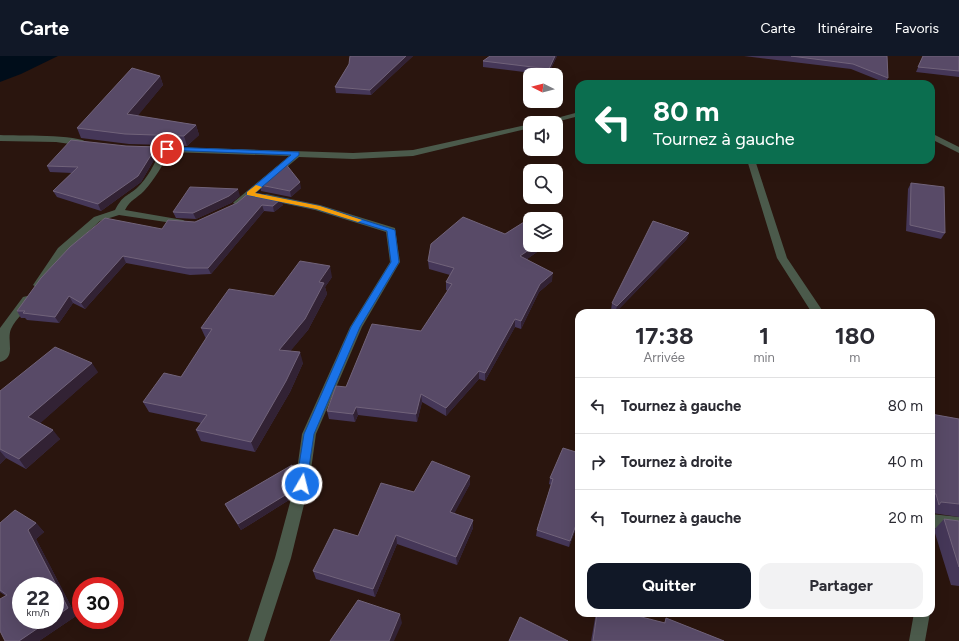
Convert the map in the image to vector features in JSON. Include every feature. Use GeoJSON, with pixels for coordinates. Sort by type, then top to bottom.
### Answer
{"type":"FeatureCollection","features":[{"type":"Feature","properties":{"kind":"street"},"geometry":{"type":"LineString","coordinates":[[563,118],[575,115]]}},
{"type":"Feature","properties":{"kind":"street"},"geometry":{"type":"LineString","coordinates":[[129,148],[353,156],[413,153],[523,128]]}},
{"type":"Feature","properties":{"kind":"street"},"geometry":{"type":"LineString","coordinates":[[0,138],[56,139],[92,144]]}},
{"type":"Feature","properties":{"kind":"street"},"geometry":{"type":"LineString","coordinates":[[935,138],[959,150]]}},
{"type":"Feature","properties":{"kind":"street"},"geometry":{"type":"LineString","coordinates":[[119,212],[126,199],[140,190],[152,176],[167,149]]}},
{"type":"Feature","properties":{"kind":"street"},"geometry":{"type":"LineString","coordinates":[[228,209],[250,194],[297,154]]}},
{"type":"Feature","properties":{"kind":"street"},"geometry":{"type":"LineString","coordinates":[[751,164],[782,258],[815,309]]}},
{"type":"Feature","properties":{"kind":"street"},"geometry":{"type":"LineString","coordinates":[[250,194],[317,207],[391,230],[395,262],[356,327],[309,434],[302,484],[283,558],[256,641]]}},
{"type":"Feature","properties":{"kind":"street"},"geometry":{"type":"LineString","coordinates":[[0,358],[4,354],[6,329],[62,250],[98,219],[119,212],[191,223]]}},
{"type":"Feature","properties":{"kind":"street"},"geometry":{"type":"LineString","coordinates":[[935,521],[959,524]]}},
{"type":"Feature","properties":{"kind":"street"},"geometry":{"type":"LineString","coordinates":[[917,641],[921,617]]}},
{"type":"Feature","properties":{"kind":"water"},"geometry":{"type":"Polygon","coordinates":[[[0,56],[58,56],[21,74],[0,82],[0,56]]]}},
{"type":"Feature","properties":{"kind":"building"},"geometry":{"type":"Polygon","coordinates":[[[350,56],[406,56],[370,90],[335,87],[349,64],[350,56]]]}},
{"type":"Feature","properties":{"kind":"building"},"geometry":{"type":"Polygon","coordinates":[[[490,56],[555,56],[549,68],[483,61],[490,56]]]}},
{"type":"Feature","properties":{"kind":"building"},"geometry":{"type":"Polygon","coordinates":[[[791,56],[887,56],[888,78],[853,64],[791,56]]]}},
{"type":"Feature","properties":{"kind":"building"},"geometry":{"type":"Polygon","coordinates":[[[923,56],[959,56],[959,71],[918,67],[923,56]]]}},
{"type":"Feature","properties":{"kind":"building"},"geometry":{"type":"Polygon","coordinates":[[[132,68],[160,76],[127,114],[196,125],[184,136],[125,134],[77,128],[132,68]]]}},
{"type":"Feature","properties":{"kind":"building"},"geometry":{"type":"Polygon","coordinates":[[[71,140],[126,146],[156,147],[138,176],[98,204],[53,191],[78,167],[47,166],[71,140]]]}},
{"type":"Feature","properties":{"kind":"building"},"geometry":{"type":"Polygon","coordinates":[[[167,142],[173,142],[160,153],[167,142]]]}},
{"type":"Feature","properties":{"kind":"building"},"geometry":{"type":"Polygon","coordinates":[[[285,163],[300,182],[290,191],[260,185],[285,163]]]}},
{"type":"Feature","properties":{"kind":"building"},"geometry":{"type":"Polygon","coordinates":[[[911,183],[944,187],[945,233],[910,225],[911,183]]]}},
{"type":"Feature","properties":{"kind":"building"},"geometry":{"type":"Polygon","coordinates":[[[190,187],[238,189],[229,196],[193,213],[173,212],[190,187]]]}},
{"type":"Feature","properties":{"kind":"building"},"geometry":{"type":"Polygon","coordinates":[[[250,192],[281,199],[273,206],[262,205],[208,268],[187,268],[123,256],[81,303],[69,296],[55,317],[23,313],[25,311],[17,311],[41,278],[70,247],[105,218],[162,229],[168,220],[195,222],[237,203],[250,192]]]}},
{"type":"Feature","properties":{"kind":"building"},"geometry":{"type":"Polygon","coordinates":[[[463,217],[505,234],[523,223],[523,252],[526,252],[520,256],[553,273],[540,284],[521,321],[515,319],[485,373],[479,371],[446,408],[421,394],[416,414],[356,407],[353,414],[327,411],[336,386],[346,387],[372,324],[421,331],[452,284],[446,282],[454,268],[428,261],[431,244],[463,217]]]}},
{"type":"Feature","properties":{"kind":"building"},"geometry":{"type":"Polygon","coordinates":[[[653,221],[689,233],[617,306],[612,303],[653,221]]]}},
{"type":"Feature","properties":{"kind":"building"},"geometry":{"type":"Polygon","coordinates":[[[300,261],[330,266],[319,282],[324,283],[305,319],[279,350],[300,352],[286,381],[251,442],[196,430],[207,415],[143,402],[164,373],[181,377],[212,329],[201,328],[229,289],[274,296],[300,261]]]}},
{"type":"Feature","properties":{"kind":"building"},"geometry":{"type":"Polygon","coordinates":[[[55,347],[92,363],[28,417],[53,430],[19,459],[0,449],[0,391],[55,347]]]}},
{"type":"Feature","properties":{"kind":"building"},"geometry":{"type":"Polygon","coordinates":[[[935,415],[959,419],[959,504],[941,502],[939,505],[936,494],[935,415]]]}},
{"type":"Feature","properties":{"kind":"building"},"geometry":{"type":"Polygon","coordinates":[[[563,448],[575,452],[575,528],[570,541],[537,530],[553,479],[550,478],[563,448]]]}},
{"type":"Feature","properties":{"kind":"building"},"geometry":{"type":"Polygon","coordinates":[[[432,461],[470,476],[450,512],[473,520],[456,557],[396,535],[373,589],[313,571],[334,529],[358,536],[381,483],[414,492],[432,461]]]}},
{"type":"Feature","properties":{"kind":"building"},"geometry":{"type":"Polygon","coordinates":[[[292,465],[287,494],[238,524],[225,504],[292,465]]]}},
{"type":"Feature","properties":{"kind":"building"},"geometry":{"type":"Polygon","coordinates":[[[15,510],[36,523],[28,530],[52,577],[12,577],[12,629],[37,629],[19,641],[5,641],[0,631],[0,599],[7,595],[0,590],[0,523],[15,510]]]}},
{"type":"Feature","properties":{"kind":"building"},"geometry":{"type":"Polygon","coordinates":[[[944,519],[959,521],[959,567],[944,519]]]}},
{"type":"Feature","properties":{"kind":"building"},"geometry":{"type":"Polygon","coordinates":[[[64,600],[68,608],[64,611],[64,600]]]}},
{"type":"Feature","properties":{"kind":"building"},"geometry":{"type":"Polygon","coordinates":[[[358,600],[400,614],[389,641],[330,641],[358,600]]]}},
{"type":"Feature","properties":{"kind":"building"},"geometry":{"type":"Polygon","coordinates":[[[520,617],[568,641],[509,641],[520,617]]]}},
{"type":"Feature","properties":{"kind":"building"},"geometry":{"type":"Polygon","coordinates":[[[596,617],[642,617],[665,623],[666,618],[724,641],[593,641],[596,617]]]}},
{"type":"Feature","properties":{"kind":"slow traffic"},"geometry":{"type":"LineString","coordinates":[[258,187],[250,194],[317,207],[358,220]]}},
{"type":"Feature","properties":{"kind":"route"},"geometry":{"type":"LineString","coordinates":[[167,149],[297,154],[250,194],[317,207],[391,230],[395,262],[356,327],[309,434],[302,484]]}}]}
